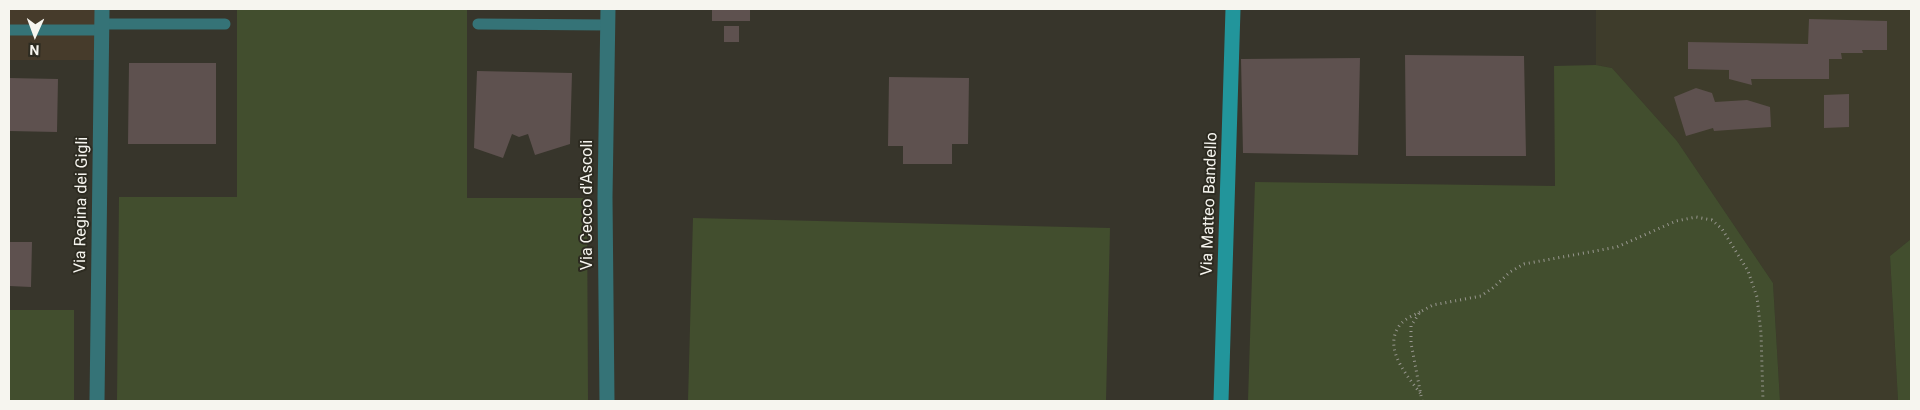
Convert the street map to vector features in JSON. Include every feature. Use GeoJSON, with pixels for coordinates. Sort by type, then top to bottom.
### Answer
{"type":"FeatureCollection","features":[{"type":"Feature","properties":{"kind":"street","name":"Via Regina dei Gigli"},"geometry":{"type":"LineString","coordinates":[[97,401],[102,9]]}},
{"type":"Feature","properties":{"kind":"street","name":"Via Cecco d'Ascoli"},"geometry":{"type":"LineString","coordinates":[[607,401],[605,197],[608,9]]}},
{"type":"Feature","properties":{"kind":"street","name":"Via Matteo Bandello"},"geometry":{"type":"LineString","coordinates":[[1221,401],[1233,9]]}},
{"type":"Feature","properties":{"kind":"lane"},"geometry":{"type":"LineString","coordinates":[[9,30],[225,24]]}},
{"type":"Feature","properties":{"kind":"lane"},"geometry":{"type":"LineString","coordinates":[[478,24],[608,25]]}},
{"type":"Feature","properties":{"kind":"path"},"geometry":{"type":"LineString","coordinates":[[1421,394],[1404,371],[1397,357],[1394,340],[1398,328],[1407,318],[1433,305],[1481,296],[1510,272],[1524,264],[1617,247],[1676,221],[1696,217],[1712,220],[1722,229],[1748,272],[1757,297],[1762,333],[1763,401]]}},
{"type":"Feature","properties":{"kind":"path"},"geometry":{"type":"LineString","coordinates":[[1420,312],[1411,326],[1411,343],[1422,401]]}},
{"type":"Feature","properties":{"kind":"shaded area"},"geometry":{"type":"Polygon","coordinates":[[[9,9],[95,9],[96,60],[9,60],[9,9]]]}},
{"type":"Feature","properties":{"kind":"shaded area"},"geometry":{"type":"Polygon","coordinates":[[[1596,9],[1911,9],[1911,239],[1890,256],[1898,401],[1780,401],[1773,283],[1677,141],[1612,68],[1596,65],[1596,9]]]}},
{"type":"Feature","properties":{"kind":"green space"},"geometry":{"type":"Polygon","coordinates":[[[237,9],[467,9],[467,198],[587,198],[588,401],[117,401],[119,197],[237,197],[237,9]]]}},
{"type":"Feature","properties":{"kind":"green space"},"geometry":{"type":"Polygon","coordinates":[[[1596,65],[1612,68],[1677,141],[1773,283],[1780,401],[1248,401],[1255,182],[1555,186],[1554,66],[1596,65]]]}},
{"type":"Feature","properties":{"kind":"green space"},"geometry":{"type":"Polygon","coordinates":[[[693,218],[1110,228],[1106,401],[688,401],[693,218]]]}},
{"type":"Feature","properties":{"kind":"green space"},"geometry":{"type":"Polygon","coordinates":[[[1911,239],[1911,401],[1898,401],[1890,256],[1911,239]]]}},
{"type":"Feature","properties":{"kind":"green space"},"geometry":{"type":"Polygon","coordinates":[[[9,310],[74,310],[74,401],[9,401],[9,310]]]}},
{"type":"Feature","properties":{"kind":"building"},"geometry":{"type":"Polygon","coordinates":[[[712,9],[750,9],[750,21],[712,21],[712,9]]]}},
{"type":"Feature","properties":{"kind":"building"},"geometry":{"type":"Polygon","coordinates":[[[1809,19],[1887,21],[1887,50],[1862,50],[1863,53],[1841,53],[1842,59],[1829,59],[1829,79],[1751,79],[1752,85],[1729,79],[1729,70],[1688,69],[1688,42],[1808,44],[1809,19]]]}},
{"type":"Feature","properties":{"kind":"building"},"geometry":{"type":"Polygon","coordinates":[[[724,26],[739,26],[739,42],[724,42],[724,26]]]}},
{"type":"Feature","properties":{"kind":"building"},"geometry":{"type":"Polygon","coordinates":[[[1405,55],[1524,56],[1526,156],[1406,156],[1405,55]]]}},
{"type":"Feature","properties":{"kind":"building"},"geometry":{"type":"Polygon","coordinates":[[[1360,58],[1358,155],[1243,153],[1241,59],[1360,58]]]}},
{"type":"Feature","properties":{"kind":"building"},"geometry":{"type":"Polygon","coordinates":[[[129,63],[216,63],[216,144],[128,144],[129,63]]]}},
{"type":"Feature","properties":{"kind":"building"},"geometry":{"type":"Polygon","coordinates":[[[477,71],[572,73],[570,144],[535,155],[528,134],[519,137],[512,134],[503,158],[474,148],[477,71]]]}},
{"type":"Feature","properties":{"kind":"building"},"geometry":{"type":"Polygon","coordinates":[[[889,77],[969,78],[968,144],[952,144],[952,164],[903,164],[903,146],[888,146],[889,77]]]}},
{"type":"Feature","properties":{"kind":"building"},"geometry":{"type":"Polygon","coordinates":[[[9,78],[58,79],[57,132],[9,131],[9,78]]]}},
{"type":"Feature","properties":{"kind":"building"},"geometry":{"type":"Polygon","coordinates":[[[1696,88],[1712,93],[1715,102],[1747,100],[1770,107],[1771,127],[1714,131],[1713,128],[1686,136],[1674,97],[1696,88]]]}},
{"type":"Feature","properties":{"kind":"building"},"geometry":{"type":"Polygon","coordinates":[[[1849,94],[1849,127],[1824,128],[1824,95],[1849,94]]]}},
{"type":"Feature","properties":{"kind":"building"},"geometry":{"type":"Polygon","coordinates":[[[9,242],[32,242],[31,287],[9,286],[9,242]]]}}]}
